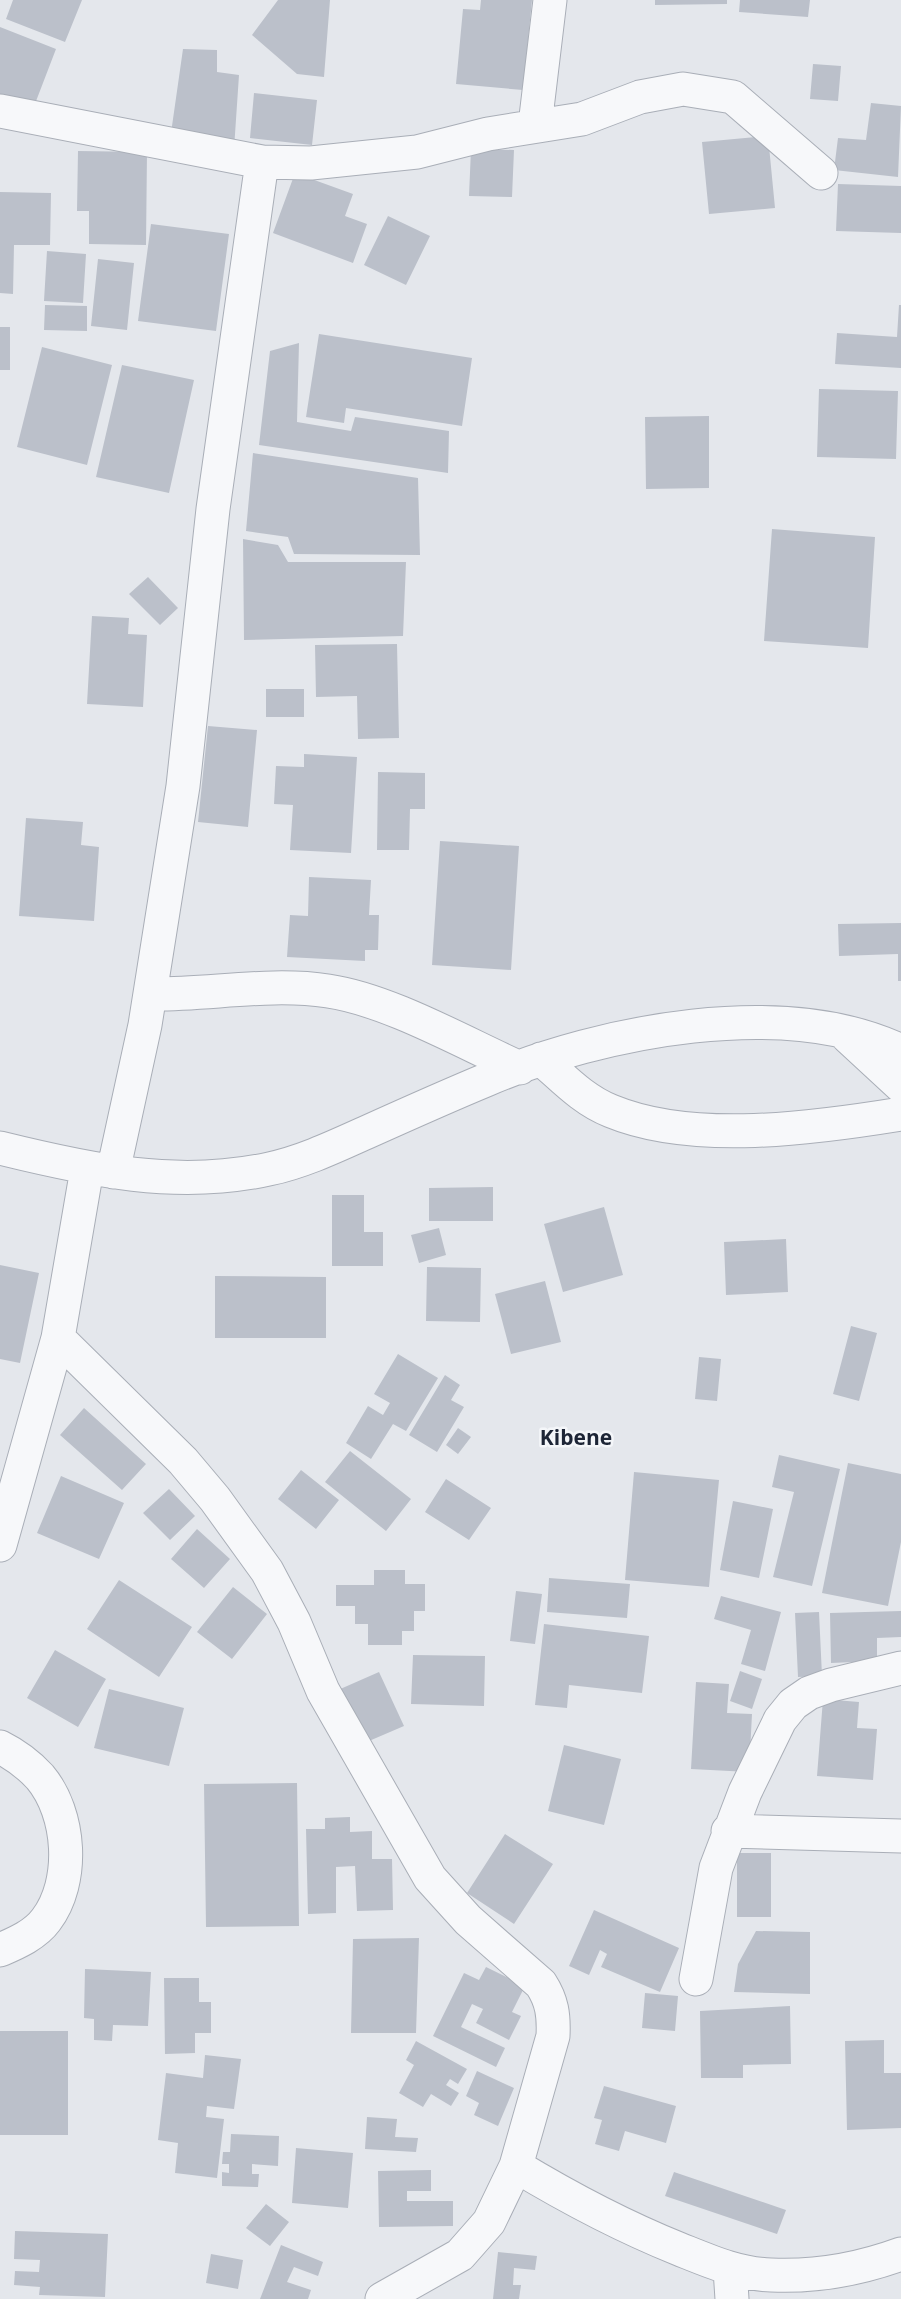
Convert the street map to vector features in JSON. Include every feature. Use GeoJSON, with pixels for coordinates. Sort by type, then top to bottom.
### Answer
{"type":"FeatureCollection","features":[{"type":"Feature","properties":{"kind":"street"},"geometry":{"type":"LineString","coordinates":[[536,125],[550,0]]}},
{"type":"Feature","properties":{"kind":"street"},"geometry":{"type":"LineString","coordinates":[[0,111],[262,162],[311,163],[378,158],[417,152],[536,125],[582,119],[640,97],[683,89],[733,97],[821,173]]}},
{"type":"Feature","properties":{"kind":"street"},"geometry":{"type":"LineString","coordinates":[[0,1545],[150,994],[183,786],[213,509],[262,162]]}},
{"type":"Feature","properties":{"kind":"street"},"geometry":{"type":"LineString","coordinates":[[150,994],[291,989],[328,991],[363,999],[530,1064],[609,1111],[645,1122],[687,1130],[828,1126],[901,1114]]}},
{"type":"Feature","properties":{"kind":"street"},"geometry":{"type":"LineString","coordinates":[[0,1148],[100,1171],[168,1179],[215,1179],[271,1169],[326,1150],[530,1064],[632,1035],[697,1027],[772,1022],[854,1034],[901,1033]]}},
{"type":"Feature","properties":{"kind":"street"},"geometry":{"type":"LineString","coordinates":[[854,1034],[901,1052]]}},
{"type":"Feature","properties":{"kind":"street"},"geometry":{"type":"LineString","coordinates":[[854,1034],[901,1086]]}},
{"type":"Feature","properties":{"kind":"street"},"geometry":{"type":"LineString","coordinates":[[58,1338],[183,1461],[215,1500],[267,1571],[294,1622],[324,1691],[430,1878],[468,1920],[541,1984],[549,1997],[554,2022],[553,2036],[516,2166],[489,2222],[460,2255],[382,2299]]}},
{"type":"Feature","properties":{"kind":"street"},"geometry":{"type":"LineString","coordinates":[[696,1979],[716,1868],[728,1831],[771,1740],[793,1704],[809,1693],[831,1685],[901,1668]]}},
{"type":"Feature","properties":{"kind":"street"},"geometry":{"type":"LineString","coordinates":[[0,1747],[13,1754],[40,1778],[50,1794],[66,1845],[64,1882],[46,1920],[24,1939],[0,1950]]}},
{"type":"Feature","properties":{"kind":"street"},"geometry":{"type":"LineString","coordinates":[[728,1831],[901,1836]]}},
{"type":"Feature","properties":{"kind":"street"},"geometry":{"type":"LineString","coordinates":[[516,2166],[565,2196],[731,2284],[770,2275],[816,2275],[879,2262],[901,2254]]}},
{"type":"Feature","properties":{"kind":"building"},"geometry":{"type":"Polygon","coordinates":[[[13,0],[82,0],[65,42],[6,19],[13,0]]]}},
{"type":"Feature","properties":{"kind":"building"},"geometry":{"type":"Polygon","coordinates":[[[278,0],[330,0],[324,77],[297,74],[252,35],[278,0]]]}},
{"type":"Feature","properties":{"kind":"building"},"geometry":{"type":"Polygon","coordinates":[[[481,0],[532,0],[523,90],[456,84],[463,9],[480,10],[481,0]]]}},
{"type":"Feature","properties":{"kind":"building"},"geometry":{"type":"Polygon","coordinates":[[[655,0],[727,0],[727,4],[655,5],[655,0]]]}},
{"type":"Feature","properties":{"kind":"building"},"geometry":{"type":"Polygon","coordinates":[[[740,0],[810,0],[808,17],[739,12],[740,0]]]}},
{"type":"Feature","properties":{"kind":"building"},"geometry":{"type":"Polygon","coordinates":[[[0,27],[56,49],[33,109],[0,96],[0,27]]]}},
{"type":"Feature","properties":{"kind":"building"},"geometry":{"type":"Polygon","coordinates":[[[183,49],[217,50],[217,72],[239,75],[234,149],[170,140],[183,49]]]}},
{"type":"Feature","properties":{"kind":"building"},"geometry":{"type":"Polygon","coordinates":[[[813,64],[841,66],[838,101],[810,99],[813,64]]]}},
{"type":"Feature","properties":{"kind":"building"},"geometry":{"type":"Polygon","coordinates":[[[254,93],[317,100],[312,145],[250,138],[254,93]]]}},
{"type":"Feature","properties":{"kind":"building"},"geometry":{"type":"Polygon","coordinates":[[[871,103],[901,106],[898,177],[834,170],[838,138],[866,140],[871,103]]]}},
{"type":"Feature","properties":{"kind":"building"},"geometry":{"type":"Polygon","coordinates":[[[768,136],[775,208],[709,214],[702,142],[768,136]]]}},
{"type":"Feature","properties":{"kind":"building"},"geometry":{"type":"Polygon","coordinates":[[[471,149],[514,150],[512,197],[469,196],[471,149]]]}},
{"type":"Feature","properties":{"kind":"building"},"geometry":{"type":"Polygon","coordinates":[[[78,151],[147,152],[146,245],[89,244],[89,211],[77,211],[78,151]]]}},
{"type":"Feature","properties":{"kind":"building"},"geometry":{"type":"Polygon","coordinates":[[[295,173],[353,194],[345,216],[367,224],[353,263],[273,233],[295,173]]]}},
{"type":"Feature","properties":{"kind":"building"},"geometry":{"type":"Polygon","coordinates":[[[838,184],[901,186],[901,233],[836,231],[838,184]]]}},
{"type":"Feature","properties":{"kind":"building"},"geometry":{"type":"Polygon","coordinates":[[[0,192],[51,193],[50,245],[14,245],[13,294],[0,293],[0,192]]]}},
{"type":"Feature","properties":{"kind":"building"},"geometry":{"type":"Polygon","coordinates":[[[388,216],[430,236],[406,285],[364,265],[388,216]]]}},
{"type":"Feature","properties":{"kind":"building"},"geometry":{"type":"Polygon","coordinates":[[[151,224],[229,234],[216,331],[138,321],[151,224]]]}},
{"type":"Feature","properties":{"kind":"building"},"geometry":{"type":"Polygon","coordinates":[[[47,251],[86,254],[83,303],[44,301],[47,251]]]}},
{"type":"Feature","properties":{"kind":"building"},"geometry":{"type":"Polygon","coordinates":[[[98,259],[134,263],[127,330],[91,326],[98,259]]]}},
{"type":"Feature","properties":{"kind":"building"},"geometry":{"type":"Polygon","coordinates":[[[45,305],[87,306],[87,331],[44,330],[45,305]]]}},
{"type":"Feature","properties":{"kind":"building"},"geometry":{"type":"Polygon","coordinates":[[[899,305],[901,305],[901,368],[835,364],[837,333],[897,337],[899,305]]]}},
{"type":"Feature","properties":{"kind":"building"},"geometry":{"type":"Polygon","coordinates":[[[0,327],[10,327],[10,370],[0,370],[0,327]]]}},
{"type":"Feature","properties":{"kind":"building"},"geometry":{"type":"Polygon","coordinates":[[[319,334],[472,358],[462,426],[346,408],[344,423],[306,417],[319,334]]]}},
{"type":"Feature","properties":{"kind":"building"},"geometry":{"type":"Polygon","coordinates":[[[299,343],[297,422],[351,431],[355,417],[449,431],[448,473],[259,445],[270,351],[299,343]]]}},
{"type":"Feature","properties":{"kind":"building"},"geometry":{"type":"Polygon","coordinates":[[[42,347],[112,365],[87,465],[17,447],[42,347]]]}},
{"type":"Feature","properties":{"kind":"building"},"geometry":{"type":"Polygon","coordinates":[[[122,365],[194,380],[169,493],[96,477],[122,365]]]}},
{"type":"Feature","properties":{"kind":"building"},"geometry":{"type":"Polygon","coordinates":[[[819,389],[898,391],[896,459],[817,457],[819,389]]]}},
{"type":"Feature","properties":{"kind":"building"},"geometry":{"type":"Polygon","coordinates":[[[709,416],[709,488],[646,489],[645,417],[709,416]]]}},
{"type":"Feature","properties":{"kind":"building"},"geometry":{"type":"Polygon","coordinates":[[[253,453],[418,478],[420,555],[294,554],[288,537],[246,531],[253,453]]]}},
{"type":"Feature","properties":{"kind":"building"},"geometry":{"type":"Polygon","coordinates":[[[772,529],[875,537],[868,648],[764,641],[772,529]]]}},
{"type":"Feature","properties":{"kind":"building"},"geometry":{"type":"Polygon","coordinates":[[[243,539],[278,545],[288,562],[406,562],[403,636],[244,640],[243,539]]]}},
{"type":"Feature","properties":{"kind":"building"},"geometry":{"type":"Polygon","coordinates":[[[148,577],[178,608],[160,625],[129,594],[148,577]]]}},
{"type":"Feature","properties":{"kind":"building"},"geometry":{"type":"Polygon","coordinates":[[[92,616],[129,618],[128,634],[147,635],[143,707],[87,704],[92,616]]]}},
{"type":"Feature","properties":{"kind":"building"},"geometry":{"type":"Polygon","coordinates":[[[397,644],[399,738],[358,739],[357,696],[316,697],[315,645],[397,644]]]}},
{"type":"Feature","properties":{"kind":"building"},"geometry":{"type":"Polygon","coordinates":[[[266,689],[304,689],[304,717],[266,717],[266,689]]]}},
{"type":"Feature","properties":{"kind":"building"},"geometry":{"type":"Polygon","coordinates":[[[208,726],[257,730],[248,827],[198,822],[208,726]]]}},
{"type":"Feature","properties":{"kind":"building"},"geometry":{"type":"Polygon","coordinates":[[[304,754],[357,757],[351,853],[290,850],[293,805],[274,804],[276,766],[304,767],[304,754]]]}},
{"type":"Feature","properties":{"kind":"building"},"geometry":{"type":"Polygon","coordinates":[[[378,772],[425,773],[425,809],[410,809],[409,850],[377,850],[378,772]]]}},
{"type":"Feature","properties":{"kind":"building"},"geometry":{"type":"Polygon","coordinates":[[[26,818],[83,822],[81,845],[99,847],[94,921],[19,916],[26,818]]]}},
{"type":"Feature","properties":{"kind":"building"},"geometry":{"type":"Polygon","coordinates":[[[440,841],[519,846],[511,970],[432,965],[440,841]]]}},
{"type":"Feature","properties":{"kind":"building"},"geometry":{"type":"Polygon","coordinates":[[[309,877],[371,880],[369,915],[379,915],[378,950],[365,950],[365,961],[287,957],[290,915],[308,916],[309,877]]]}},
{"type":"Feature","properties":{"kind":"building"},"geometry":{"type":"Polygon","coordinates":[[[901,923],[901,981],[898,981],[898,954],[839,956],[838,924],[901,923]]]}},
{"type":"Feature","properties":{"kind":"building"},"geometry":{"type":"Polygon","coordinates":[[[493,1187],[493,1221],[429,1221],[429,1188],[493,1187]]]}},
{"type":"Feature","properties":{"kind":"building"},"geometry":{"type":"Polygon","coordinates":[[[332,1195],[364,1195],[364,1232],[383,1232],[383,1266],[332,1266],[332,1195]]]}},
{"type":"Feature","properties":{"kind":"building"},"geometry":{"type":"Polygon","coordinates":[[[604,1207],[623,1275],[563,1292],[544,1224],[604,1207]]]}},
{"type":"Feature","properties":{"kind":"building"},"geometry":{"type":"Polygon","coordinates":[[[439,1228],[446,1255],[419,1263],[411,1235],[439,1228]]]}},
{"type":"Feature","properties":{"kind":"building"},"geometry":{"type":"Polygon","coordinates":[[[786,1239],[788,1292],[726,1295],[724,1242],[786,1239]]]}},
{"type":"Feature","properties":{"kind":"building"},"geometry":{"type":"Polygon","coordinates":[[[0,1265],[39,1273],[20,1363],[0,1359],[0,1265]]]}},
{"type":"Feature","properties":{"kind":"building"},"geometry":{"type":"Polygon","coordinates":[[[427,1267],[481,1268],[480,1322],[426,1321],[427,1267]]]}},
{"type":"Feature","properties":{"kind":"building"},"geometry":{"type":"Polygon","coordinates":[[[215,1276],[326,1277],[326,1338],[215,1338],[215,1276]]]}},
{"type":"Feature","properties":{"kind":"building"},"geometry":{"type":"Polygon","coordinates":[[[545,1281],[561,1342],[511,1354],[495,1294],[545,1281]]]}},
{"type":"Feature","properties":{"kind":"building"},"geometry":{"type":"Polygon","coordinates":[[[851,1326],[877,1333],[859,1401],[833,1394],[851,1326]]]}},
{"type":"Feature","properties":{"kind":"building"},"geometry":{"type":"Polygon","coordinates":[[[398,1354],[438,1378],[406,1431],[393,1424],[371,1459],[346,1443],[368,1406],[383,1415],[390,1403],[374,1394],[398,1354]]]}},
{"type":"Feature","properties":{"kind":"building"},"geometry":{"type":"Polygon","coordinates":[[[699,1357],[721,1359],[717,1401],[695,1399],[699,1357]]]}},
{"type":"Feature","properties":{"kind":"building"},"geometry":{"type":"Polygon","coordinates":[[[445,1375],[460,1385],[451,1400],[464,1407],[437,1452],[409,1435],[445,1375]]]}},
{"type":"Feature","properties":{"kind":"building"},"geometry":{"type":"Polygon","coordinates":[[[84,1408],[146,1464],[122,1490],[60,1435],[84,1408]]]}},
{"type":"Feature","properties":{"kind":"building"},"geometry":{"type":"Polygon","coordinates":[[[458,1428],[471,1437],[458,1454],[446,1445],[458,1428]]]}},
{"type":"Feature","properties":{"kind":"building"},"geometry":{"type":"Polygon","coordinates":[[[350,1451],[411,1499],[386,1531],[325,1482],[350,1451]]]}},
{"type":"Feature","properties":{"kind":"building"},"geometry":{"type":"Polygon","coordinates":[[[779,1455],[840,1469],[812,1586],[773,1577],[794,1492],[772,1487],[779,1455]]]}},
{"type":"Feature","properties":{"kind":"building"},"geometry":{"type":"Polygon","coordinates":[[[848,1463],[901,1474],[901,1542],[888,1606],[822,1593],[848,1463]]]}},
{"type":"Feature","properties":{"kind":"building"},"geometry":{"type":"Polygon","coordinates":[[[301,1470],[339,1500],[316,1529],[278,1499],[301,1470]]]}},
{"type":"Feature","properties":{"kind":"building"},"geometry":{"type":"Polygon","coordinates":[[[634,1472],[719,1480],[709,1587],[625,1580],[634,1472]]]}},
{"type":"Feature","properties":{"kind":"building"},"geometry":{"type":"Polygon","coordinates":[[[61,1476],[124,1503],[99,1559],[37,1533],[61,1476]]]}},
{"type":"Feature","properties":{"kind":"building"},"geometry":{"type":"Polygon","coordinates":[[[446,1479],[491,1508],[469,1540],[425,1512],[446,1479]]]}},
{"type":"Feature","properties":{"kind":"building"},"geometry":{"type":"Polygon","coordinates":[[[169,1489],[195,1516],[170,1540],[143,1513],[169,1489]]]}},
{"type":"Feature","properties":{"kind":"building"},"geometry":{"type":"Polygon","coordinates":[[[733,1501],[773,1509],[759,1578],[720,1570],[733,1501]]]}},
{"type":"Feature","properties":{"kind":"building"},"geometry":{"type":"Polygon","coordinates":[[[197,1529],[230,1559],[204,1588],[171,1559],[197,1529]]]}},
{"type":"Feature","properties":{"kind":"building"},"geometry":{"type":"Polygon","coordinates":[[[374,1570],[405,1570],[405,1584],[425,1584],[425,1611],[414,1611],[414,1631],[402,1631],[402,1645],[368,1645],[368,1624],[355,1624],[355,1606],[336,1606],[336,1585],[374,1585],[374,1570]]]}},
{"type":"Feature","properties":{"kind":"building"},"geometry":{"type":"Polygon","coordinates":[[[549,1578],[630,1584],[627,1618],[547,1612],[549,1578]]]}},
{"type":"Feature","properties":{"kind":"building"},"geometry":{"type":"Polygon","coordinates":[[[119,1580],[192,1627],[159,1677],[87,1629],[119,1580]]]}},
{"type":"Feature","properties":{"kind":"building"},"geometry":{"type":"Polygon","coordinates":[[[233,1587],[267,1614],[232,1659],[197,1632],[233,1587]]]}},
{"type":"Feature","properties":{"kind":"building"},"geometry":{"type":"Polygon","coordinates":[[[516,1591],[542,1594],[535,1644],[510,1641],[516,1591]]]}},
{"type":"Feature","properties":{"kind":"building"},"geometry":{"type":"Polygon","coordinates":[[[721,1596],[781,1612],[765,1671],[741,1664],[751,1630],[714,1619],[721,1596]]]}},
{"type":"Feature","properties":{"kind":"building"},"geometry":{"type":"Polygon","coordinates":[[[901,1611],[901,1637],[877,1638],[877,1661],[831,1663],[830,1613],[901,1611]]]}},
{"type":"Feature","properties":{"kind":"building"},"geometry":{"type":"Polygon","coordinates":[[[819,1612],[822,1676],[798,1677],[795,1613],[819,1612]]]}},
{"type":"Feature","properties":{"kind":"building"},"geometry":{"type":"Polygon","coordinates":[[[544,1624],[649,1636],[642,1693],[569,1685],[567,1708],[535,1705],[544,1624]]]}},
{"type":"Feature","properties":{"kind":"building"},"geometry":{"type":"Polygon","coordinates":[[[55,1650],[106,1679],[78,1727],[27,1698],[55,1650]]]}},
{"type":"Feature","properties":{"kind":"building"},"geometry":{"type":"Polygon","coordinates":[[[413,1655],[485,1656],[484,1706],[411,1704],[413,1655]]]}},
{"type":"Feature","properties":{"kind":"building"},"geometry":{"type":"Polygon","coordinates":[[[740,1671],[762,1679],[752,1709],[730,1701],[740,1671]]]}},
{"type":"Feature","properties":{"kind":"building"},"geometry":{"type":"Polygon","coordinates":[[[379,1672],[404,1726],[362,1744],[338,1690],[379,1672]]]}},
{"type":"Feature","properties":{"kind":"building"},"geometry":{"type":"Polygon","coordinates":[[[696,1682],[729,1684],[727,1713],[752,1714],[749,1772],[691,1769],[696,1682]]]}},
{"type":"Feature","properties":{"kind":"building"},"geometry":{"type":"Polygon","coordinates":[[[109,1689],[184,1708],[169,1766],[94,1748],[109,1689]]]}},
{"type":"Feature","properties":{"kind":"building"},"geometry":{"type":"Polygon","coordinates":[[[823,1699],[859,1702],[857,1728],[877,1729],[873,1780],[817,1776],[823,1699]]]}},
{"type":"Feature","properties":{"kind":"building"},"geometry":{"type":"Polygon","coordinates":[[[564,1745],[621,1759],[604,1825],[548,1811],[564,1745]]]}},
{"type":"Feature","properties":{"kind":"building"},"geometry":{"type":"Polygon","coordinates":[[[297,1783],[299,1926],[206,1927],[204,1784],[297,1783]]]}},
{"type":"Feature","properties":{"kind":"building"},"geometry":{"type":"Polygon","coordinates":[[[350,1817],[350,1832],[372,1831],[372,1859],[392,1859],[393,1910],[357,1911],[355,1866],[336,1867],[336,1913],[308,1914],[306,1829],[325,1829],[325,1818],[350,1817]]]}},
{"type":"Feature","properties":{"kind":"building"},"geometry":{"type":"Polygon","coordinates":[[[505,1834],[553,1864],[514,1924],[467,1893],[505,1834]]]}},
{"type":"Feature","properties":{"kind":"building"},"geometry":{"type":"Polygon","coordinates":[[[737,1853],[771,1853],[771,1917],[737,1917],[737,1853]]]}},
{"type":"Feature","properties":{"kind":"building"},"geometry":{"type":"Polygon","coordinates":[[[594,1910],[679,1948],[660,1992],[601,1967],[607,1954],[600,1950],[589,1975],[569,1966],[594,1910]]]}},
{"type":"Feature","properties":{"kind":"building"},"geometry":{"type":"Polygon","coordinates":[[[756,1931],[810,1932],[810,1994],[734,1992],[738,1964],[756,1931]]]}},
{"type":"Feature","properties":{"kind":"building"},"geometry":{"type":"Polygon","coordinates":[[[419,1938],[416,2033],[351,2033],[353,1939],[419,1938]]]}},
{"type":"Feature","properties":{"kind":"building"},"geometry":{"type":"Polygon","coordinates":[[[486,1967],[525,1986],[512,2012],[521,2016],[509,2040],[476,2023],[483,2009],[472,2004],[461,2027],[505,2048],[496,2067],[433,2036],[464,1973],[479,1980],[486,1967]]]}},
{"type":"Feature","properties":{"kind":"building"},"geometry":{"type":"Polygon","coordinates":[[[85,1969],[151,1972],[148,2026],[113,2025],[112,2041],[94,2040],[94,2019],[84,2018],[85,1969]]]}},
{"type":"Feature","properties":{"kind":"building"},"geometry":{"type":"Polygon","coordinates":[[[164,1978],[199,1978],[199,2002],[211,2002],[211,2033],[195,2033],[195,2053],[165,2054],[164,1978]]]}},
{"type":"Feature","properties":{"kind":"building"},"geometry":{"type":"Polygon","coordinates":[[[645,1993],[678,1996],[675,2031],[642,2028],[645,1993]]]}},
{"type":"Feature","properties":{"kind":"building"},"geometry":{"type":"Polygon","coordinates":[[[790,2006],[791,2064],[743,2065],[743,2078],[701,2078],[700,2011],[790,2006]]]}},
{"type":"Feature","properties":{"kind":"building"},"geometry":{"type":"Polygon","coordinates":[[[0,2031],[68,2031],[68,2135],[0,2135],[0,2031]]]}},
{"type":"Feature","properties":{"kind":"building"},"geometry":{"type":"Polygon","coordinates":[[[884,2040],[884,2073],[901,2073],[901,2128],[847,2130],[845,2041],[884,2040]]]}},
{"type":"Feature","properties":{"kind":"building"},"geometry":{"type":"Polygon","coordinates":[[[416,2041],[467,2069],[458,2084],[450,2079],[446,2085],[459,2093],[451,2106],[431,2094],[423,2107],[399,2093],[414,2065],[406,2060],[416,2041]]]}},
{"type":"Feature","properties":{"kind":"building"},"geometry":{"type":"Polygon","coordinates":[[[205,2055],[241,2059],[234,2109],[207,2106],[206,2117],[224,2119],[217,2178],[175,2173],[178,2143],[158,2140],[166,2073],[203,2078],[205,2055]]]}},
{"type":"Feature","properties":{"kind":"building"},"geometry":{"type":"Polygon","coordinates":[[[477,2071],[514,2088],[498,2126],[474,2115],[479,2103],[466,2096],[477,2071]]]}},
{"type":"Feature","properties":{"kind":"building"},"geometry":{"type":"Polygon","coordinates":[[[604,2086],[676,2106],[666,2143],[625,2131],[619,2151],[595,2144],[602,2120],[594,2118],[604,2086]]]}},
{"type":"Feature","properties":{"kind":"building"},"geometry":{"type":"Polygon","coordinates":[[[367,2117],[397,2119],[395,2137],[418,2138],[416,2152],[365,2149],[367,2117]]]}},
{"type":"Feature","properties":{"kind":"building"},"geometry":{"type":"Polygon","coordinates":[[[231,2134],[279,2136],[278,2166],[252,2164],[252,2174],[259,2174],[258,2187],[222,2186],[222,2172],[229,2173],[229,2164],[222,2164],[223,2152],[230,2152],[231,2134]]]}},
{"type":"Feature","properties":{"kind":"building"},"geometry":{"type":"Polygon","coordinates":[[[296,2148],[353,2153],[348,2208],[292,2203],[296,2148]]]}},
{"type":"Feature","properties":{"kind":"building"},"geometry":{"type":"Polygon","coordinates":[[[431,2170],[431,2191],[407,2191],[407,2201],[453,2201],[453,2226],[379,2227],[378,2171],[431,2170]]]}},
{"type":"Feature","properties":{"kind":"building"},"geometry":{"type":"Polygon","coordinates":[[[674,2172],[786,2210],[777,2234],[665,2196],[674,2172]]]}},
{"type":"Feature","properties":{"kind":"building"},"geometry":{"type":"Polygon","coordinates":[[[266,2204],[289,2222],[270,2246],[246,2228],[266,2204]]]}},
{"type":"Feature","properties":{"kind":"building"},"geometry":{"type":"Polygon","coordinates":[[[15,2231],[108,2234],[105,2297],[39,2295],[40,2287],[14,2285],[15,2271],[39,2272],[40,2260],[14,2259],[15,2231]]]}},
{"type":"Feature","properties":{"kind":"building"},"geometry":{"type":"Polygon","coordinates":[[[281,2245],[323,2262],[318,2276],[294,2267],[287,2282],[311,2290],[308,2299],[260,2299],[281,2245]]]}},
{"type":"Feature","properties":{"kind":"building"},"geometry":{"type":"Polygon","coordinates":[[[498,2252],[537,2256],[535,2270],[514,2268],[513,2285],[521,2285],[519,2299],[493,2299],[498,2252]]]}},
{"type":"Feature","properties":{"kind":"building"},"geometry":{"type":"Polygon","coordinates":[[[211,2254],[243,2260],[238,2289],[206,2283],[211,2254]]]}},
{"type":"Feature","properties":{"kind":"district","name":"Kibene"},"geometry":{"type":"Point","coordinates":[576,1438]}}]}
